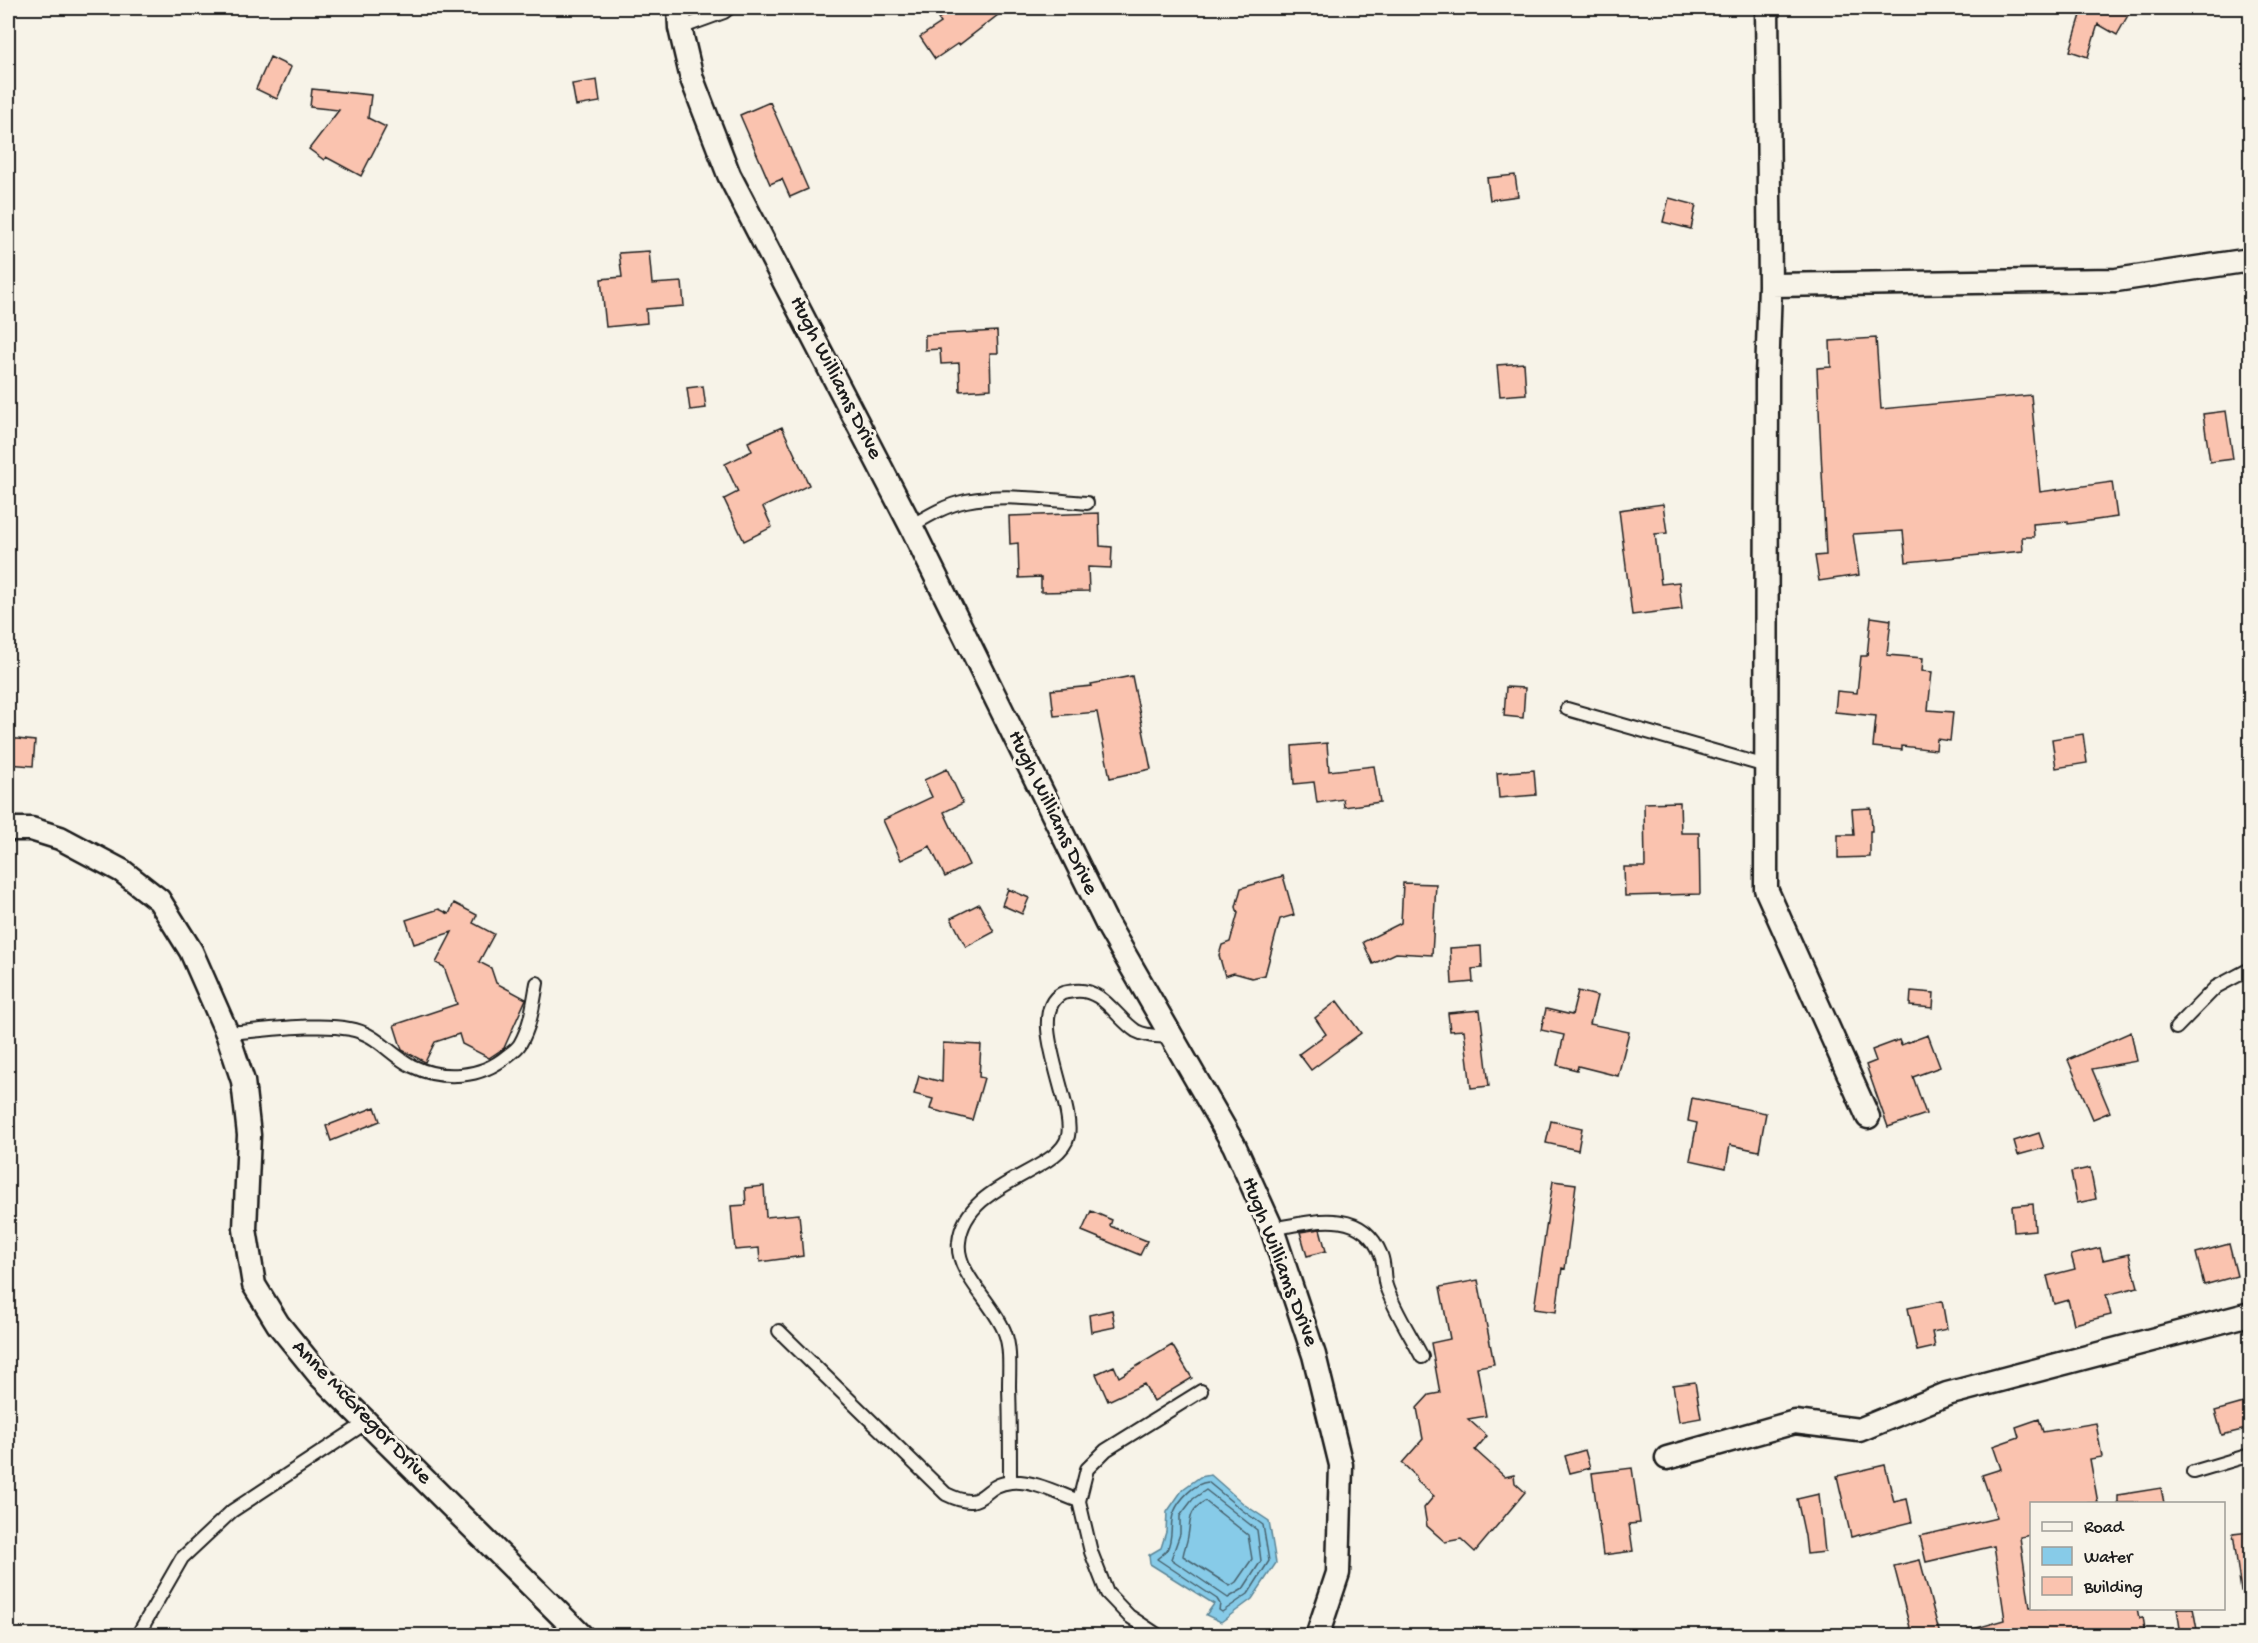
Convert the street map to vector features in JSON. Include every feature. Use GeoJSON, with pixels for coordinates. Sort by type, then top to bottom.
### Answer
{"type":"FeatureCollection","features":[{"type":"Feature","properties":{"kind":"street"},"geometry":{"type":"LineString","coordinates":[[1767,8],[1770,285],[1767,378],[1766,889],[1868,1117]]}},
{"type":"Feature","properties":{"kind":"street","name":"Hugh Williams Drive"},"geometry":{"type":"LineString","coordinates":[[679,18],[692,79],[729,175],[911,526],[1107,924],[1234,1145],[1272,1229],[1314,1354],[1341,1465],[1338,1573],[1317,1635]]}},
{"type":"Feature","properties":{"kind":"street"},"geometry":{"type":"LineString","coordinates":[[1770,285],[2116,280],[2250,260]]}},
{"type":"Feature","properties":{"kind":"street","name":"Anne McGregor Drive"},"geometry":{"type":"LineString","coordinates":[[8,829],[31,829],[60,838],[122,871],[159,900],[191,951],[227,1033],[243,1081],[249,1135],[245,1229],[254,1285],[278,1324],[313,1368],[582,1635]]}},
{"type":"Feature","properties":{"kind":"street"},"geometry":{"type":"LineString","coordinates":[[1667,1458],[1795,1422],[1859,1430],[1947,1394],[2250,1314]]}},
{"type":"Feature","properties":{"kind":"lane"},"geometry":{"type":"LineString","coordinates":[[679,18],[724,12],[729,8]]}},
{"type":"Feature","properties":{"kind":"lane"},"geometry":{"type":"LineString","coordinates":[[911,526],[940,510],[966,501],[1012,498],[1087,503]]}},
{"type":"Feature","properties":{"kind":"lane"},"geometry":{"type":"LineString","coordinates":[[1567,709],[1766,766]]}},
{"type":"Feature","properties":{"kind":"lane"},"geometry":{"type":"LineString","coordinates":[[2176,1028],[2216,987],[2250,969]]}},
{"type":"Feature","properties":{"kind":"lane"},"geometry":{"type":"LineString","coordinates":[[227,1033],[326,1027],[351,1029],[372,1035],[411,1066],[437,1074],[460,1076],[494,1066],[519,1046],[531,1019],[537,983]]}},
{"type":"Feature","properties":{"kind":"lane"},"geometry":{"type":"LineString","coordinates":[[1010,1482],[1009,1355],[1005,1332],[958,1256],[959,1239],[969,1212],[992,1192],[1060,1152],[1068,1138],[1069,1121],[1047,1034],[1052,1003],[1062,993],[1082,990],[1103,1000],[1137,1031],[1150,1036],[1172,1037]]}},
{"type":"Feature","properties":{"kind":"lane"},"geometry":{"type":"LineString","coordinates":[[1272,1229],[1321,1220],[1342,1220],[1359,1228],[1376,1243],[1383,1257],[1387,1288],[1422,1357]]}},
{"type":"Feature","properties":{"kind":"lane"},"geometry":{"type":"LineString","coordinates":[[779,1331],[946,1494],[963,1502],[977,1501],[998,1485],[1025,1482],[1079,1501]]}},
{"type":"Feature","properties":{"kind":"lane"},"geometry":{"type":"LineString","coordinates":[[1159,1635],[1129,1616],[1107,1593],[1090,1552],[1079,1501],[1087,1469],[1106,1450],[1201,1391]]}},
{"type":"Feature","properties":{"kind":"lane"},"geometry":{"type":"LineString","coordinates":[[140,1635],[140,1631],[182,1558],[190,1550],[232,1511],[367,1422]]}},
{"type":"Feature","properties":{"kind":"lane"},"geometry":{"type":"LineString","coordinates":[[2193,1472],[2250,1455]]}},
{"type":"Feature","properties":{"kind":"water"},"geometry":{"type":"Polygon","coordinates":[[[1211,1475],[1245,1505],[1269,1521],[1276,1563],[1252,1599],[1221,1622],[1206,1615],[1214,1604],[1150,1564],[1149,1555],[1161,1548],[1166,1532],[1167,1512],[1183,1489],[1200,1477],[1211,1475]]]}},
{"type":"Feature","properties":{"kind":"building"},"geometry":{"type":"Polygon","coordinates":[[[953,8],[1007,8],[959,45],[957,44],[935,59],[920,37],[941,23],[938,19],[953,8]]]}},
{"type":"Feature","properties":{"kind":"building"},"geometry":{"type":"Polygon","coordinates":[[[2068,8],[2132,8],[2117,35],[2098,24],[2088,57],[2070,51],[2081,15],[2068,8]]]}},
{"type":"Feature","properties":{"kind":"building"},"geometry":{"type":"Polygon","coordinates":[[[270,57],[291,67],[277,99],[256,89],[270,57]]]}},
{"type":"Feature","properties":{"kind":"building"},"geometry":{"type":"Polygon","coordinates":[[[597,80],[600,102],[576,106],[572,84],[597,80]]]}},
{"type":"Feature","properties":{"kind":"building"},"geometry":{"type":"Polygon","coordinates":[[[312,89],[371,95],[368,118],[386,127],[361,176],[326,157],[324,160],[309,149],[339,110],[310,107],[312,89]]]}},
{"type":"Feature","properties":{"kind":"building"},"geometry":{"type":"Polygon","coordinates":[[[770,102],[808,189],[790,197],[782,179],[770,184],[740,115],[770,102]]]}},
{"type":"Feature","properties":{"kind":"building"},"geometry":{"type":"Polygon","coordinates":[[[1515,175],[1518,196],[1490,200],[1487,178],[1515,175]]]}},
{"type":"Feature","properties":{"kind":"building"},"geometry":{"type":"Polygon","coordinates":[[[1669,198],[1696,205],[1691,229],[1663,222],[1669,198]]]}},
{"type":"Feature","properties":{"kind":"building"},"geometry":{"type":"Polygon","coordinates":[[[649,251],[652,284],[682,282],[684,306],[646,309],[647,323],[606,327],[601,279],[622,277],[619,253],[649,251]]]}},
{"type":"Feature","properties":{"kind":"building"},"geometry":{"type":"Polygon","coordinates":[[[997,331],[998,353],[990,353],[991,389],[960,391],[959,363],[941,364],[940,349],[925,350],[925,335],[997,331]]]}},
{"type":"Feature","properties":{"kind":"building"},"geometry":{"type":"Polygon","coordinates":[[[1876,338],[1881,409],[2031,395],[2040,492],[2112,482],[2117,517],[2068,524],[2068,521],[2033,524],[2034,537],[2022,537],[2023,551],[1906,562],[1903,531],[1853,534],[1859,575],[1819,581],[1815,556],[1826,555],[1817,368],[1831,367],[1830,341],[1876,338]]]}},
{"type":"Feature","properties":{"kind":"building"},"geometry":{"type":"Polygon","coordinates":[[[1524,363],[1526,394],[1500,396],[1497,365],[1524,363]]]}},
{"type":"Feature","properties":{"kind":"building"},"geometry":{"type":"Polygon","coordinates":[[[703,386],[706,408],[690,410],[687,388],[703,386]]]}},
{"type":"Feature","properties":{"kind":"building"},"geometry":{"type":"Polygon","coordinates":[[[2226,411],[2233,459],[2210,462],[2203,414],[2226,411]]]}},
{"type":"Feature","properties":{"kind":"building"},"geometry":{"type":"Polygon","coordinates":[[[782,427],[809,485],[763,507],[772,527],[744,541],[724,499],[738,492],[725,464],[752,451],[748,442],[782,427]]]}},
{"type":"Feature","properties":{"kind":"building"},"geometry":{"type":"Polygon","coordinates":[[[1663,504],[1667,533],[1655,534],[1661,584],[1679,582],[1682,609],[1632,615],[1619,510],[1663,504]]]}},
{"type":"Feature","properties":{"kind":"building"},"geometry":{"type":"Polygon","coordinates":[[[1099,513],[1100,546],[1112,547],[1111,568],[1088,567],[1089,591],[1041,592],[1041,577],[1019,578],[1018,543],[1010,544],[1009,516],[1099,513]]]}},
{"type":"Feature","properties":{"kind":"building"},"geometry":{"type":"Polygon","coordinates":[[[1871,617],[1891,620],[1887,655],[1923,658],[1922,671],[1932,672],[1928,710],[1953,712],[1950,741],[1937,739],[1936,750],[1902,746],[1902,750],[1873,747],[1876,716],[1835,712],[1837,691],[1857,693],[1861,656],[1867,656],[1871,617]]]}},
{"type":"Feature","properties":{"kind":"building"},"geometry":{"type":"Polygon","coordinates":[[[1132,676],[1151,769],[1110,778],[1097,712],[1054,716],[1051,690],[1092,686],[1091,684],[1132,676]]]}},
{"type":"Feature","properties":{"kind":"building"},"geometry":{"type":"Polygon","coordinates":[[[1506,687],[1525,688],[1523,718],[1504,716],[1506,687]]]}},
{"type":"Feature","properties":{"kind":"building"},"geometry":{"type":"Polygon","coordinates":[[[2083,734],[2087,763],[2056,768],[2052,739],[2083,734]]]}},
{"type":"Feature","properties":{"kind":"building"},"geometry":{"type":"Polygon","coordinates":[[[8,738],[35,741],[33,766],[8,764],[8,738]]]}},
{"type":"Feature","properties":{"kind":"building"},"geometry":{"type":"Polygon","coordinates":[[[1327,743],[1329,771],[1374,766],[1380,802],[1344,807],[1343,799],[1317,803],[1314,782],[1294,784],[1292,746],[1327,743]]]}},
{"type":"Feature","properties":{"kind":"building"},"geometry":{"type":"Polygon","coordinates":[[[947,769],[963,803],[944,812],[969,865],[945,877],[930,846],[901,860],[883,820],[932,797],[924,780],[947,769]]]}},
{"type":"Feature","properties":{"kind":"building"},"geometry":{"type":"Polygon","coordinates":[[[1534,770],[1536,795],[1499,798],[1497,773],[1534,770]]]}},
{"type":"Feature","properties":{"kind":"building"},"geometry":{"type":"Polygon","coordinates":[[[1680,802],[1681,833],[1699,833],[1700,894],[1625,896],[1624,867],[1645,867],[1644,803],[1680,802]]]}},
{"type":"Feature","properties":{"kind":"building"},"geometry":{"type":"Polygon","coordinates":[[[1871,808],[1870,857],[1838,858],[1838,835],[1854,835],[1852,809],[1871,808]]]}},
{"type":"Feature","properties":{"kind":"building"},"geometry":{"type":"Polygon","coordinates":[[[1283,876],[1294,915],[1280,919],[1265,975],[1252,978],[1234,973],[1225,976],[1219,955],[1222,945],[1230,942],[1238,913],[1236,907],[1241,888],[1283,876]]]}},
{"type":"Feature","properties":{"kind":"building"},"geometry":{"type":"Polygon","coordinates":[[[1403,883],[1436,884],[1432,955],[1396,953],[1373,964],[1363,942],[1401,923],[1403,883]]]}},
{"type":"Feature","properties":{"kind":"building"},"geometry":{"type":"Polygon","coordinates":[[[1008,889],[1029,898],[1022,914],[1002,905],[1008,889]]]}},
{"type":"Feature","properties":{"kind":"building"},"geometry":{"type":"Polygon","coordinates":[[[454,903],[477,915],[473,923],[494,934],[479,962],[491,968],[496,983],[526,999],[504,1048],[489,1058],[462,1044],[459,1034],[435,1042],[425,1062],[402,1050],[394,1025],[457,1004],[444,967],[436,963],[452,932],[414,944],[406,920],[439,909],[449,914],[454,903]]]}},
{"type":"Feature","properties":{"kind":"building"},"geometry":{"type":"Polygon","coordinates":[[[979,904],[994,932],[966,947],[951,918],[979,904]]]}},
{"type":"Feature","properties":{"kind":"building"},"geometry":{"type":"Polygon","coordinates":[[[1481,946],[1482,968],[1472,969],[1473,982],[1452,984],[1450,948],[1481,946]]]}},
{"type":"Feature","properties":{"kind":"building"},"geometry":{"type":"Polygon","coordinates":[[[1578,991],[1597,996],[1590,1024],[1629,1032],[1618,1076],[1578,1066],[1577,1070],[1557,1065],[1564,1035],[1541,1030],[1546,1009],[1572,1015],[1578,991]]]}},
{"type":"Feature","properties":{"kind":"building"},"geometry":{"type":"Polygon","coordinates":[[[1911,991],[1934,993],[1933,1008],[1910,1006],[1911,991]]]}},
{"type":"Feature","properties":{"kind":"building"},"geometry":{"type":"Polygon","coordinates":[[[1337,1001],[1361,1033],[1311,1070],[1299,1054],[1326,1034],[1315,1018],[1337,1001]]]}},
{"type":"Feature","properties":{"kind":"building"},"geometry":{"type":"Polygon","coordinates":[[[1480,1010],[1489,1086],[1471,1088],[1464,1030],[1450,1031],[1448,1013],[1480,1010]]]}},
{"type":"Feature","properties":{"kind":"building"},"geometry":{"type":"Polygon","coordinates":[[[2131,1032],[2137,1061],[2092,1069],[2110,1112],[2093,1119],[2068,1060],[2131,1032]]]}},
{"type":"Feature","properties":{"kind":"building"},"geometry":{"type":"Polygon","coordinates":[[[1928,1035],[1940,1067],[1913,1077],[1926,1114],[1888,1127],[1866,1065],[1876,1061],[1872,1050],[1899,1040],[1901,1045],[1928,1035]]]}},
{"type":"Feature","properties":{"kind":"building"},"geometry":{"type":"Polygon","coordinates":[[[943,1043],[981,1045],[979,1077],[984,1078],[972,1120],[930,1109],[933,1099],[914,1094],[919,1076],[942,1082],[943,1043]]]}},
{"type":"Feature","properties":{"kind":"building"},"geometry":{"type":"Polygon","coordinates":[[[1692,1098],[1766,1113],[1759,1151],[1730,1145],[1726,1168],[1690,1160],[1697,1123],[1688,1121],[1692,1098]]]}},
{"type":"Feature","properties":{"kind":"building"},"geometry":{"type":"Polygon","coordinates":[[[375,1107],[380,1121],[331,1141],[326,1126],[375,1107]]]}},
{"type":"Feature","properties":{"kind":"building"},"geometry":{"type":"Polygon","coordinates":[[[1551,1121],[1582,1128],[1578,1150],[1546,1143],[1551,1121]]]}},
{"type":"Feature","properties":{"kind":"building"},"geometry":{"type":"Polygon","coordinates":[[[2039,1133],[2044,1148],[2018,1155],[2014,1141],[2039,1133]]]}},
{"type":"Feature","properties":{"kind":"building"},"geometry":{"type":"Polygon","coordinates":[[[2090,1168],[2096,1199],[2077,1203],[2071,1172],[2090,1168]]]}},
{"type":"Feature","properties":{"kind":"building"},"geometry":{"type":"Polygon","coordinates":[[[1553,1181],[1576,1184],[1565,1269],[1562,1268],[1556,1312],[1534,1309],[1553,1181]]]}},
{"type":"Feature","properties":{"kind":"building"},"geometry":{"type":"Polygon","coordinates":[[[764,1186],[766,1217],[799,1214],[803,1256],[760,1262],[759,1248],[735,1250],[731,1206],[746,1205],[745,1188],[764,1186]]]}},
{"type":"Feature","properties":{"kind":"building"},"geometry":{"type":"Polygon","coordinates":[[[2033,1204],[2035,1230],[2014,1232],[2012,1206],[2033,1204]]]}},
{"type":"Feature","properties":{"kind":"building"},"geometry":{"type":"Polygon","coordinates":[[[1091,1211],[1112,1220],[1110,1226],[1147,1241],[1140,1255],[1082,1231],[1091,1211]]]}},
{"type":"Feature","properties":{"kind":"building"},"geometry":{"type":"Polygon","coordinates":[[[1320,1229],[1326,1251],[1307,1256],[1300,1232],[1320,1229]]]}},
{"type":"Feature","properties":{"kind":"building"},"geometry":{"type":"Polygon","coordinates":[[[2229,1244],[2237,1276],[2204,1285],[2196,1253],[2229,1244]]]}},
{"type":"Feature","properties":{"kind":"building"},"geometry":{"type":"Polygon","coordinates":[[[2100,1248],[2103,1260],[2129,1254],[2138,1287],[2106,1295],[2111,1315],[2074,1324],[2068,1300],[2054,1304],[2047,1276],[2075,1269],[2071,1255],[2100,1248]]]}},
{"type":"Feature","properties":{"kind":"building"},"geometry":{"type":"Polygon","coordinates":[[[1478,1280],[1494,1364],[1477,1367],[1486,1416],[1468,1419],[1487,1436],[1475,1450],[1505,1477],[1514,1475],[1515,1483],[1525,1492],[1475,1552],[1461,1539],[1445,1542],[1427,1526],[1424,1508],[1434,1496],[1402,1463],[1423,1439],[1417,1408],[1429,1395],[1440,1393],[1431,1343],[1450,1339],[1440,1287],[1478,1280]]]}},
{"type":"Feature","properties":{"kind":"building"},"geometry":{"type":"Polygon","coordinates":[[[1942,1301],[1947,1329],[1932,1332],[1935,1347],[1917,1351],[1908,1308],[1942,1301]]]}},
{"type":"Feature","properties":{"kind":"building"},"geometry":{"type":"Polygon","coordinates":[[[1112,1310],[1115,1327],[1091,1332],[1089,1315],[1112,1310]]]}},
{"type":"Feature","properties":{"kind":"building"},"geometry":{"type":"Polygon","coordinates":[[[1172,1345],[1192,1378],[1154,1401],[1144,1384],[1108,1401],[1096,1374],[1114,1366],[1119,1377],[1172,1345]]]}},
{"type":"Feature","properties":{"kind":"building"},"geometry":{"type":"Polygon","coordinates":[[[1695,1382],[1701,1418],[1679,1422],[1673,1385],[1695,1382]]]}},
{"type":"Feature","properties":{"kind":"building"},"geometry":{"type":"Polygon","coordinates":[[[2247,1402],[2250,1428],[2222,1435],[2215,1411],[2247,1402]]]}},
{"type":"Feature","properties":{"kind":"building"},"geometry":{"type":"Polygon","coordinates":[[[2039,1419],[2043,1432],[2096,1423],[2102,1457],[2090,1459],[2098,1502],[2030,1502],[2030,1535],[2020,1537],[2030,1610],[2137,1610],[2139,1618],[2142,1617],[2145,1635],[1966,1635],[1966,1631],[2005,1620],[1994,1546],[1926,1562],[1920,1536],[1997,1518],[1982,1475],[2001,1469],[1993,1446],[2019,1437],[2016,1427],[2039,1419]]]}},
{"type":"Feature","properties":{"kind":"building"},"geometry":{"type":"Polygon","coordinates":[[[1585,1450],[1590,1468],[1570,1473],[1565,1456],[1585,1450]]]}},
{"type":"Feature","properties":{"kind":"building"},"geometry":{"type":"Polygon","coordinates":[[[1885,1465],[1894,1502],[1907,1499],[1912,1522],[1851,1537],[1837,1476],[1885,1465]]]}},
{"type":"Feature","properties":{"kind":"building"},"geometry":{"type":"Polygon","coordinates":[[[1632,1468],[1640,1523],[1629,1524],[1633,1551],[1603,1555],[1592,1473],[1632,1468]]]}},
{"type":"Feature","properties":{"kind":"building"},"geometry":{"type":"Polygon","coordinates":[[[2161,1488],[2164,1502],[2118,1502],[2118,1495],[2161,1488]]]}},
{"type":"Feature","properties":{"kind":"building"},"geometry":{"type":"Polygon","coordinates":[[[1819,1494],[1825,1552],[1807,1554],[1797,1499],[1819,1494]]]}},
{"type":"Feature","properties":{"kind":"building"},"geometry":{"type":"Polygon","coordinates":[[[2250,1531],[2250,1590],[2241,1591],[2233,1533],[2250,1531]]]}},
{"type":"Feature","properties":{"kind":"building"},"geometry":{"type":"Polygon","coordinates":[[[1920,1560],[1940,1635],[1912,1635],[1894,1566],[1920,1560]]]}},
{"type":"Feature","properties":{"kind":"building"},"geometry":{"type":"Polygon","coordinates":[[[2177,1610],[2193,1610],[2198,1635],[2181,1635],[2177,1610]]]}}]}
